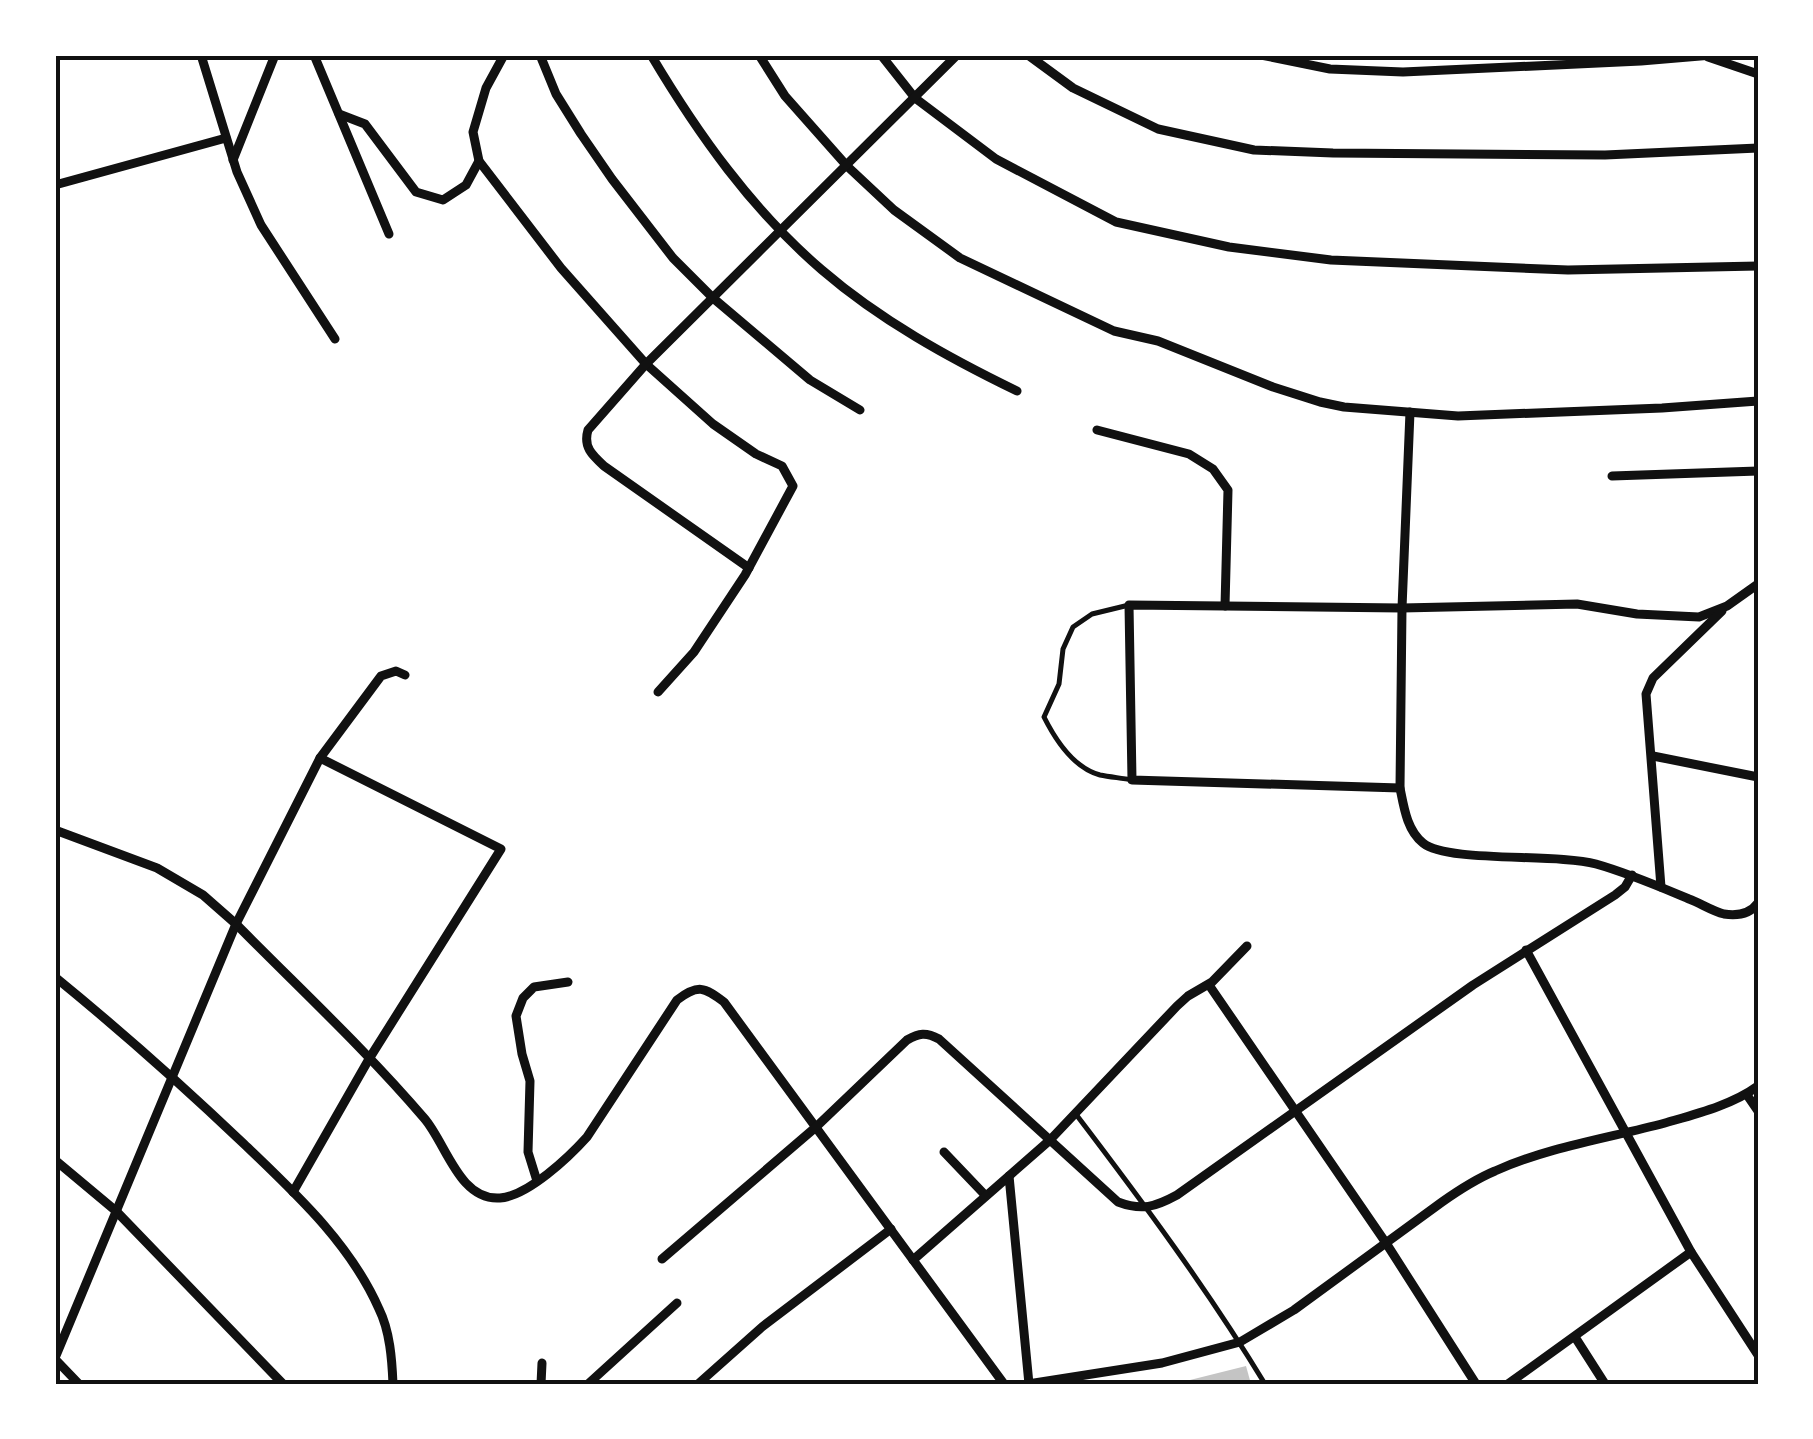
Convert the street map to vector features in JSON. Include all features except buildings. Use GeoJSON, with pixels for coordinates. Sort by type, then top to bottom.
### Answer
{"type":"FeatureCollection","features":[{"type":"Feature","properties":{"kind":"street"},"geometry":{"type":"LineString","coordinates":[[200,55],[233,160],[261,225],[335,340]]}},
{"type":"Feature","properties":{"kind":"street"},"geometry":{"type":"LineString","coordinates":[[233,160],[275,55]]}},
{"type":"Feature","properties":{"kind":"street"},"geometry":{"type":"LineString","coordinates":[[314,55],[389,234]]}},
{"type":"Feature","properties":{"kind":"street"},"geometry":{"type":"LineString","coordinates":[[504,55],[486,88],[473,132],[479,161],[561,268],[646,364],[713,424],[756,454],[782,466],[793,486],[749,568],[694,652],[658,692]]}},
{"type":"Feature","properties":{"kind":"street"},"geometry":{"type":"LineString","coordinates":[[540,55],[556,94],[612,179],[673,258],[713,298],[810,380],[860,410]]}},
{"type":"Feature","properties":{"kind":"street"},"geometry":{"type":"LineString","coordinates":[[651,55],[715,154],[780,231],[823,272],[880,314],[962,364],[1017,391]]}},
{"type":"Feature","properties":{"kind":"street"},"geometry":{"type":"LineString","coordinates":[[759,55],[785,96],[847,166],[894,210],[960,258],[1114,332],[1182,348],[1320,402],[1410,412],[1477,415],[1758,401]]}},
{"type":"Feature","properties":{"kind":"street"},"geometry":{"type":"LineString","coordinates":[[881,55],[914,98],[996,158],[1116,222],[1229,247],[1331,260],[1568,270],[1758,266]]}},
{"type":"Feature","properties":{"kind":"street"},"geometry":{"type":"LineString","coordinates":[[749,568],[590,454],[585,440],[588,430],[646,364],[957,55]]}},
{"type":"Feature","properties":{"kind":"street"},"geometry":{"type":"LineString","coordinates":[[1028,55],[1073,88],[1158,129],[1254,150],[1605,155],[1758,148]]}},
{"type":"Feature","properties":{"kind":"street"},"geometry":{"type":"LineString","coordinates":[[1262,55],[1330,69],[1402,72],[1707,56],[1758,74]]}},
{"type":"Feature","properties":{"kind":"street"},"geometry":{"type":"LineString","coordinates":[[339,114],[365,124],[416,192],[443,200],[466,184],[479,161]]}},
{"type":"Feature","properties":{"kind":"street"},"geometry":{"type":"LineString","coordinates":[[55,185],[226,138]]}},
{"type":"Feature","properties":{"kind":"street"},"geometry":{"type":"LineString","coordinates":[[1410,412],[1400,788],[1405,816],[1414,832],[1424,844],[1448,854],[1591,862],[1725,914],[1744,914],[1758,903]]}},
{"type":"Feature","properties":{"kind":"street"},"geometry":{"type":"LineString","coordinates":[[1096,430],[1189,454],[1212,469],[1228,490],[1225,606]]}},
{"type":"Feature","properties":{"kind":"street"},"geometry":{"type":"LineString","coordinates":[[1612,476],[1758,471]]}},
{"type":"Feature","properties":{"kind":"street"},"geometry":{"type":"LineString","coordinates":[[1661,887],[1646,694],[1653,678],[1727,606],[1758,584]]}},
{"type":"Feature","properties":{"kind":"street"},"geometry":{"type":"LineString","coordinates":[[1400,788],[1132,780],[1129,605],[1402,608],[1577,604],[1681,617],[1700,616],[1727,606]]}},
{"type":"Feature","properties":{"kind":"street"},"geometry":{"type":"LineString","coordinates":[[79,1384],[55,1358],[236,924],[320,758],[381,676],[396,671],[406,675]]}},
{"type":"Feature","properties":{"kind":"street"},"geometry":{"type":"LineString","coordinates":[[1652,756],[1758,777]]}},
{"type":"Feature","properties":{"kind":"street"},"geometry":{"type":"LineString","coordinates":[[293,1192],[369,1059],[501,849],[320,758]]}},
{"type":"Feature","properties":{"kind":"street"},"geometry":{"type":"LineString","coordinates":[[55,830],[157,868],[203,894],[427,1120],[460,1179],[478,1192],[498,1198],[517,1193],[570,1155],[587,1137],[678,1000],[690,990],[709,991],[724,1002],[1004,1384]]}},
{"type":"Feature","properties":{"kind":"street"},"geometry":{"type":"LineString","coordinates":[[662,1259],[918,1034],[939,1040],[1118,1202],[1148,1209],[1177,1195],[1526,950],[1615,896],[1632,875]]}},
{"type":"Feature","properties":{"kind":"street"},"geometry":{"type":"LineString","coordinates":[[913,1260],[1050,1140],[1188,996],[1209,985],[1247,946]]}},
{"type":"Feature","properties":{"kind":"street"},"geometry":{"type":"LineString","coordinates":[[1526,950],[1691,1252],[1758,1355]]}},
{"type":"Feature","properties":{"kind":"street"},"geometry":{"type":"LineString","coordinates":[[55,976],[172,1075],[293,1192],[345,1250],[382,1314],[393,1384]]}},
{"type":"Feature","properties":{"kind":"street"},"geometry":{"type":"LineString","coordinates":[[537,1180],[528,1152],[530,1081],[516,1016],[523,998],[534,987],[568,982]]}},
{"type":"Feature","properties":{"kind":"street"},"geometry":{"type":"LineString","coordinates":[[1209,985],[1386,1243],[1476,1384]]}},
{"type":"Feature","properties":{"kind":"street"},"geometry":{"type":"LineString","coordinates":[[1008,1176],[1028,1384],[1162,1362],[1240,1342],[1294,1310],[1467,1185],[1561,1149],[1688,1116],[1747,1094],[1758,1086]]}},
{"type":"Feature","properties":{"kind":"street"},"geometry":{"type":"LineString","coordinates":[[1747,1094],[1758,1111]]}},
{"type":"Feature","properties":{"kind":"street"},"geometry":{"type":"LineString","coordinates":[[944,1152],[985,1195]]}},
{"type":"Feature","properties":{"kind":"street"},"geometry":{"type":"LineString","coordinates":[[55,1160],[116,1211],[283,1384]]}},
{"type":"Feature","properties":{"kind":"street"},"geometry":{"type":"LineString","coordinates":[[698,1384],[762,1327],[891,1229]]}},
{"type":"Feature","properties":{"kind":"street"},"geometry":{"type":"LineString","coordinates":[[1508,1384],[1691,1252]]}},
{"type":"Feature","properties":{"kind":"street"},"geometry":{"type":"LineString","coordinates":[[588,1384],[677,1304]]}},
{"type":"Feature","properties":{"kind":"street"},"geometry":{"type":"LineString","coordinates":[[1574,1338],[1604,1384]]}},
{"type":"Feature","properties":{"kind":"street"},"geometry":{"type":"LineString","coordinates":[[540,1384],[542,1363]]}},
{"type":"Feature","properties":{"kind":"lane"},"geometry":{"type":"LineString","coordinates":[[1129,605],[1092,614],[1073,627],[1063,649],[1058,684],[1044,717],[1076,761],[1095,774],[1132,780]]}},
{"type":"Feature","properties":{"kind":"lane"},"geometry":{"type":"LineString","coordinates":[[1075,1113],[1148,1209],[1265,1384]]}}]}
